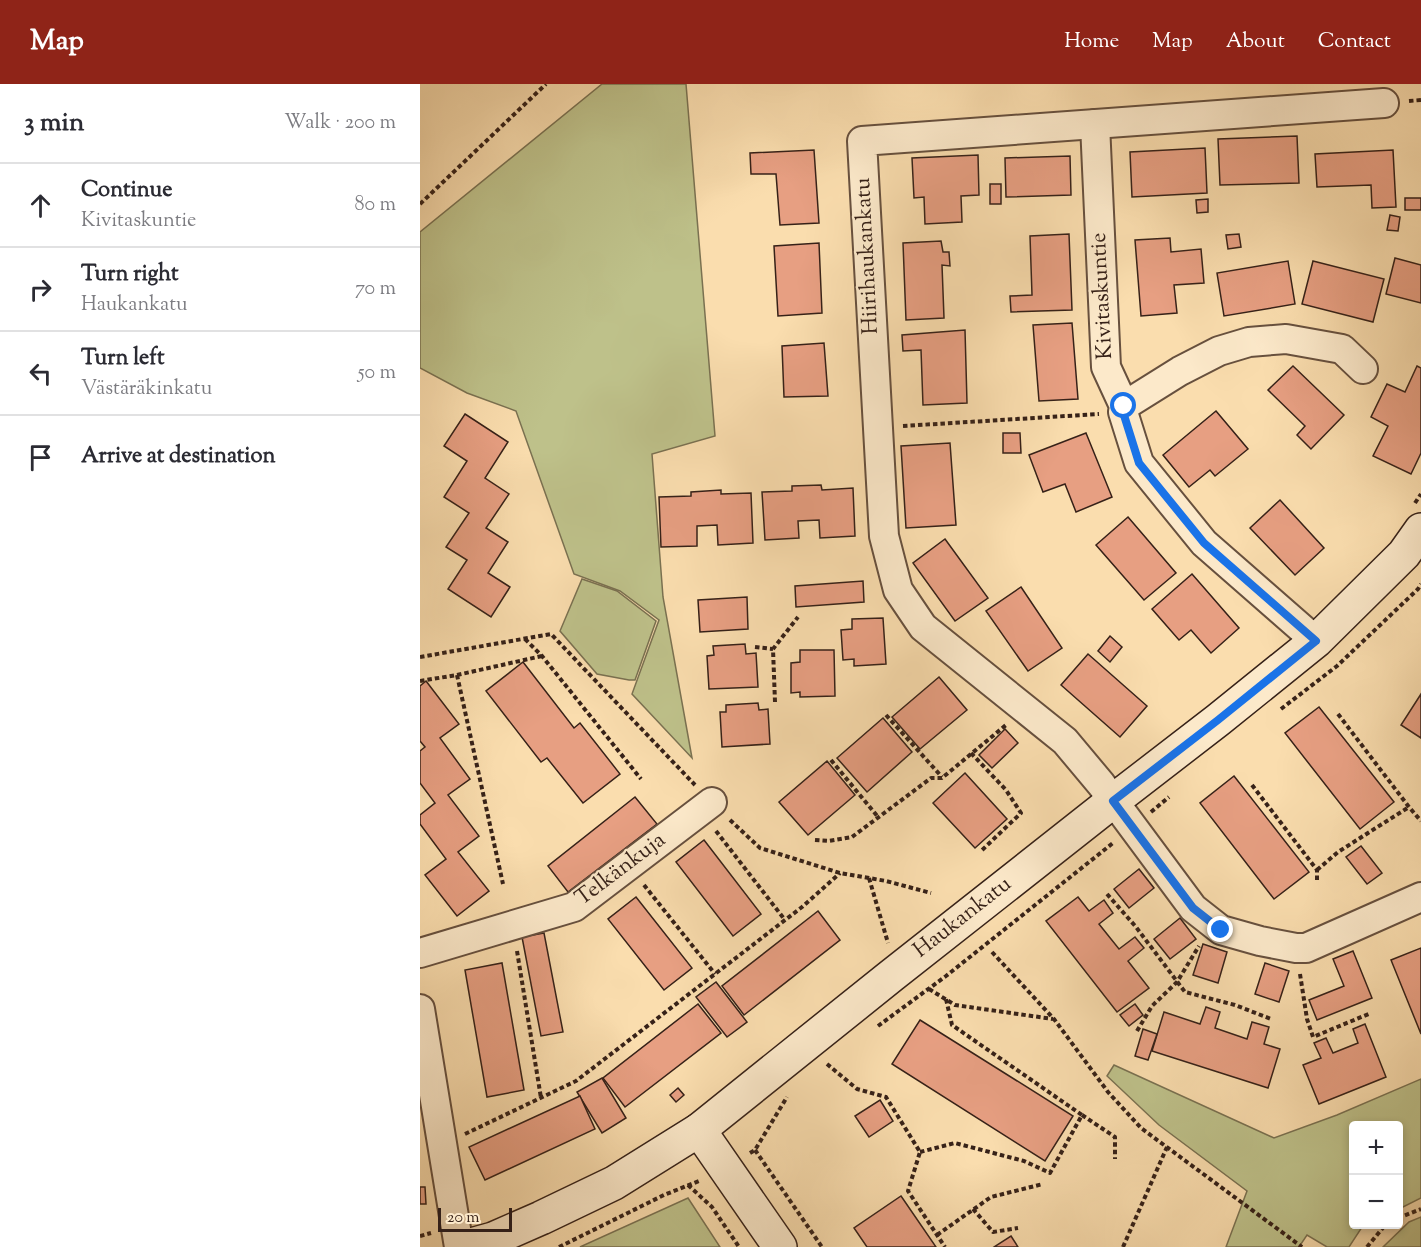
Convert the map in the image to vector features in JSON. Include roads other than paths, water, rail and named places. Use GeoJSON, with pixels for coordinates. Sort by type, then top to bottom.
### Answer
{"type":"FeatureCollection","features":[{"type":"Feature","properties":{"kind":"street","name":"Hiirihaukankatu"},"geometry":{"type":"LineString","coordinates":[[1384,102],[862,141],[885,536],[898,590],[923,627],[1065,741],[1193,908],[1221,930],[1260,941],[1306,948],[1421,897]]}},
{"type":"Feature","properties":{"kind":"street","name":"Kivitaskuntie"},"geometry":{"type":"LineString","coordinates":[[1095,124],[1106,367],[1123,409],[1139,463],[1204,543],[1316,641]]}},
{"type":"Feature","properties":{"kind":"street"},"geometry":{"type":"LineString","coordinates":[[1123,409],[1180,370],[1219,351],[1249,342],[1286,339],[1342,349],[1363,369]]}},
{"type":"Feature","properties":{"kind":"street","name":"Haukankatu"},"geometry":{"type":"LineString","coordinates":[[464,1247],[493,1239],[614,1183],[699,1130],[891,975],[1316,641],[1404,554],[1421,530]]}},
{"type":"Feature","properties":{"kind":"street","name":"Telkänkuja"},"geometry":{"type":"LineString","coordinates":[[420,953],[574,907],[712,814]]}},
{"type":"Feature","properties":{"kind":"street"},"geometry":{"type":"LineString","coordinates":[[420,1009],[423,1047],[459,1247]]}},
{"type":"Feature","properties":{"kind":"street"},"geometry":{"type":"LineString","coordinates":[[699,1130],[780,1247]]}}]}
